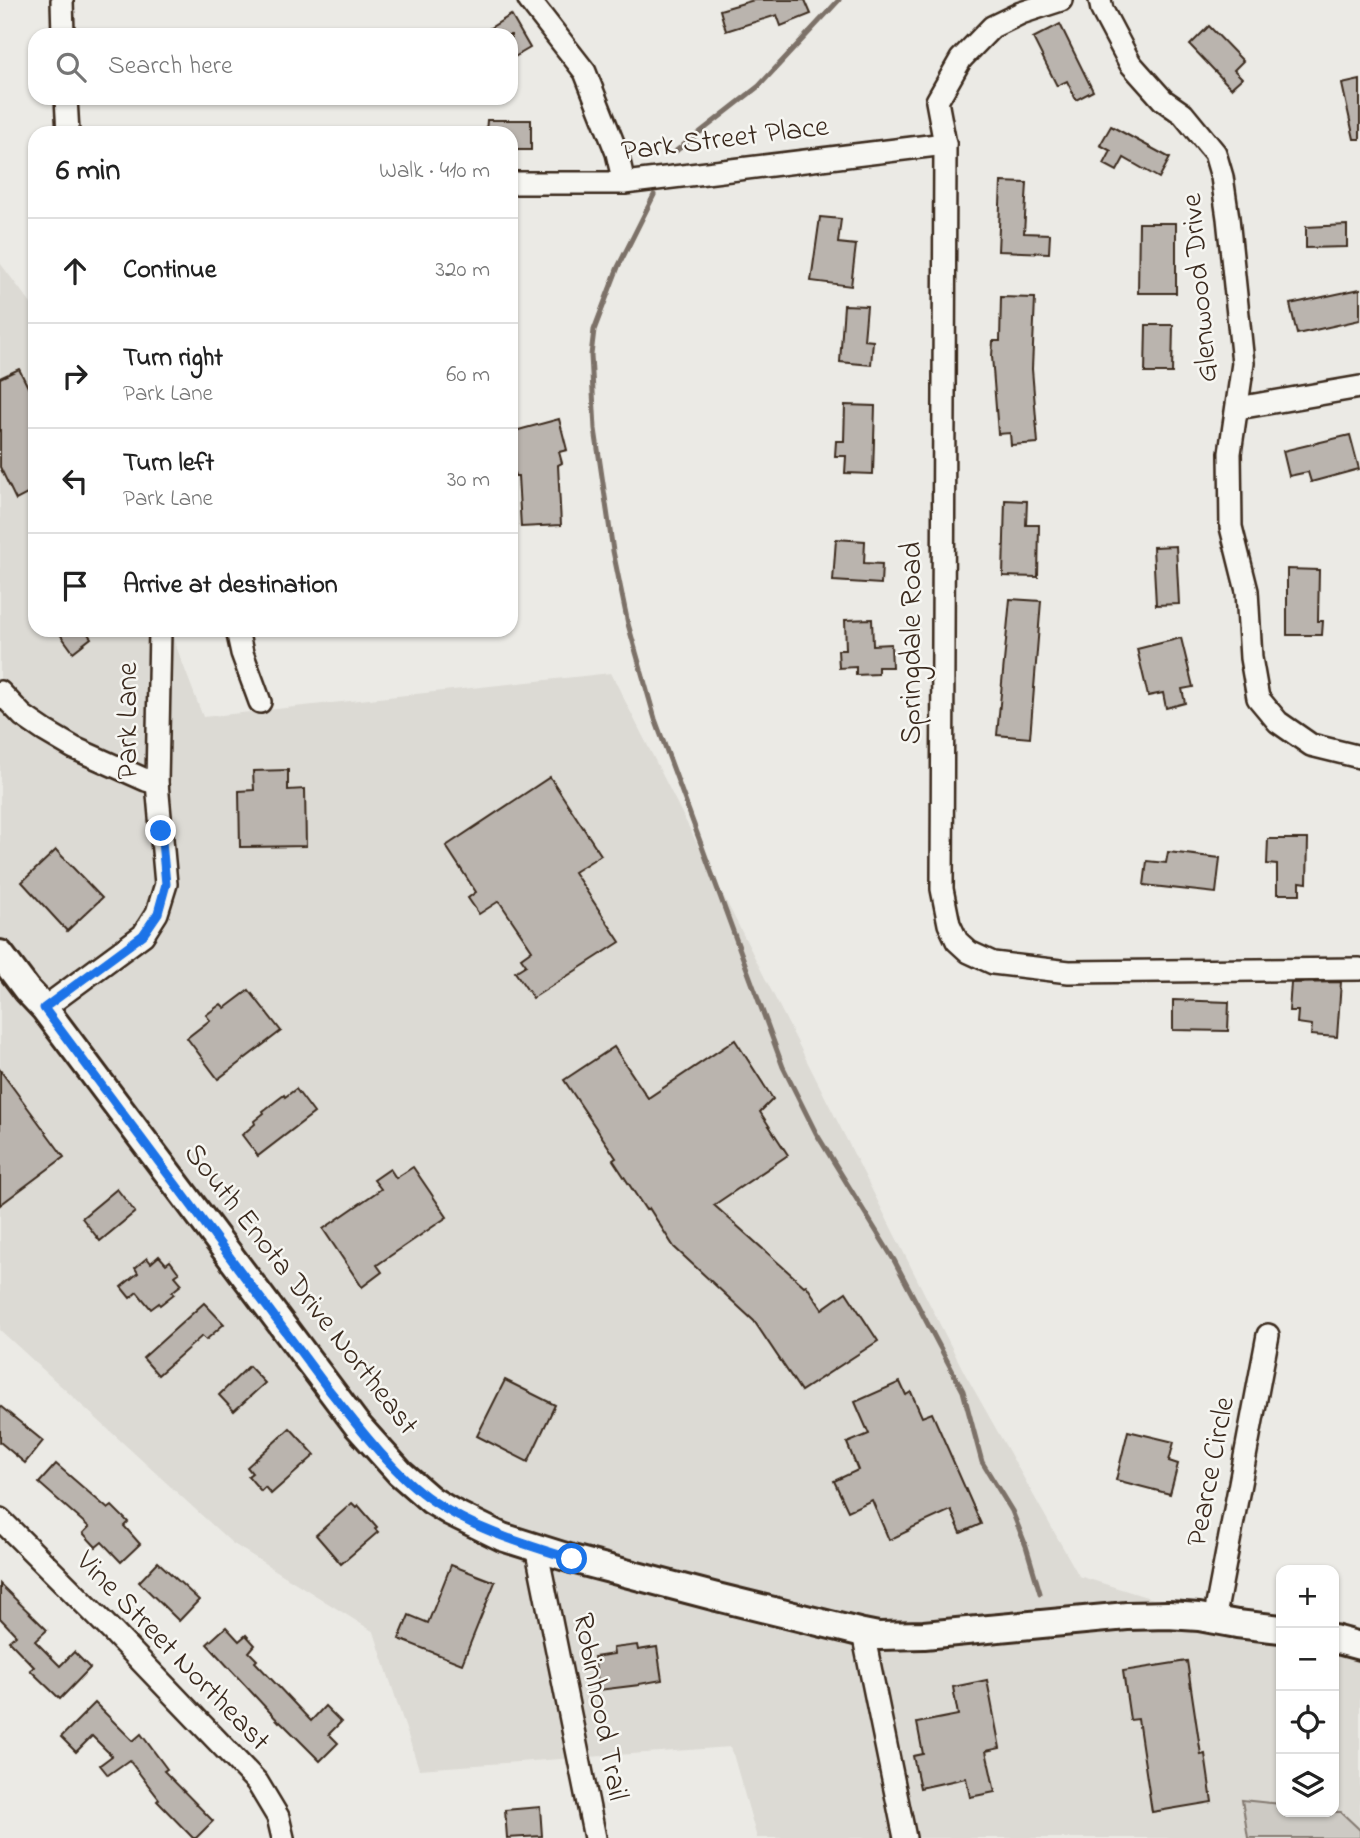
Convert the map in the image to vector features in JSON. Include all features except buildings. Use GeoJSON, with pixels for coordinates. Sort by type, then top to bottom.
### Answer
{"type":"FeatureCollection","features":[{"type":"Feature","properties":{"kind":"main road","name":"South Enota Drive Northeast"},"geometry":{"type":"LineString","coordinates":[[0,954],[44,1008],[357,1425],[400,1473],[430,1500],[451,1512],[502,1537],[572,1559],[878,1636],[924,1635],[1127,1616],[1199,1617],[1276,1628]]}},
{"type":"Feature","properties":{"kind":"main road"},"geometry":{"type":"LineString","coordinates":[[1339,1640],[1360,1646]]}},
{"type":"Feature","properties":{"kind":"street"},"geometry":{"type":"LineString","coordinates":[[62,0],[64,28]]}},
{"type":"Feature","properties":{"kind":"street"},"geometry":{"type":"LineString","coordinates":[[529,0],[585,72],[617,153],[624,183]]}},
{"type":"Feature","properties":{"kind":"street","name":"Springdale Road"},"geometry":{"type":"LineString","coordinates":[[1061,0],[1021,13],[992,27],[961,59],[937,101],[945,144],[942,889],[949,924],[957,941],[969,952],[993,963],[1069,972],[1360,969]]}},
{"type":"Feature","properties":{"kind":"street","name":"Glenwood Drive"},"geometry":{"type":"LineString","coordinates":[[1100,0],[1102,10],[1130,63],[1163,100],[1184,114],[1215,153],[1227,208],[1243,363],[1230,453],[1231,527],[1247,591],[1251,658],[1258,698],[1278,722],[1311,745],[1360,757]]}},
{"type":"Feature","properties":{"kind":"street"},"geometry":{"type":"LineString","coordinates":[[66,105],[68,126]]}},
{"type":"Feature","properties":{"kind":"street","name":"Park Street Place"},"geometry":{"type":"LineString","coordinates":[[518,183],[624,183],[945,144]]}},
{"type":"Feature","properties":{"kind":"street"},"geometry":{"type":"LineString","coordinates":[[1238,408],[1360,387]]}},
{"type":"Feature","properties":{"kind":"street","name":"Park Lane"},"geometry":{"type":"LineString","coordinates":[[44,1008],[143,935],[158,913],[166,884],[158,782],[160,637]]}},
{"type":"Feature","properties":{"kind":"street"},"geometry":{"type":"LineString","coordinates":[[239,637],[260,702]]}},
{"type":"Feature","properties":{"kind":"street"},"geometry":{"type":"LineString","coordinates":[[0,692],[23,716],[64,742],[146,780],[158,782]]}},
{"type":"Feature","properties":{"kind":"street","name":"Pearce Circle"},"geometry":{"type":"LineString","coordinates":[[1214,1620],[1268,1335]]}},
{"type":"Feature","properties":{"kind":"street","name":"Vine Street Northeast"},"geometry":{"type":"LineString","coordinates":[[0,1519],[257,1782],[278,1817],[283,1838]]}},
{"type":"Feature","properties":{"kind":"street","name":"Robinhood Trail"},"geometry":{"type":"LineString","coordinates":[[536,1547],[595,1838]]}},
{"type":"Feature","properties":{"kind":"street"},"geometry":{"type":"LineString","coordinates":[[863,1633],[905,1838]]}},
{"type":"Feature","properties":{"kind":"shaded area"},"geometry":{"type":"Polygon","coordinates":[[[0,263],[28,300],[28,637],[173,637],[203,717],[611,673],[964,1372],[1079,1576],[1276,1635],[1276,1803],[1242,1800],[1248,1838],[757,1838],[731,1747],[419,1769],[374,1632],[232,1543],[0,1330],[0,263]]]}},
{"type":"Feature","properties":{"kind":"shaded area"},"geometry":{"type":"Polygon","coordinates":[[[1339,1650],[1360,1656],[1360,1830],[1341,1812],[1339,1650]]]}},
{"type":"Feature","properties":{"kind":"shaded area"},"geometry":{"type":"Polygon","coordinates":[[[1242,1800],[1276,1803],[1276,1817],[1339,1817],[1341,1812],[1360,1830],[1360,1838],[1248,1838],[1242,1800]]]}},
{"type":"Feature","properties":{"kind":"waterway"},"geometry":{"type":"LineString","coordinates":[[676,151],[759,86],[839,0]]}},
{"type":"Feature","properties":{"kind":"waterway"},"geometry":{"type":"LineString","coordinates":[[654,195],[618,267],[594,330],[591,355],[595,429],[613,551],[628,624],[655,719],[783,1067],[816,1133],[894,1260],[963,1391],[982,1462],[1012,1511],[1040,1593]]}},
{"type":"Feature","properties":{"kind":"route"},"geometry":{"type":"LineString","coordinates":[[161,831],[166,884],[158,913],[143,935],[44,1008],[326,1386],[400,1473],[430,1500],[451,1512],[502,1537],[572,1559]]}}]}
